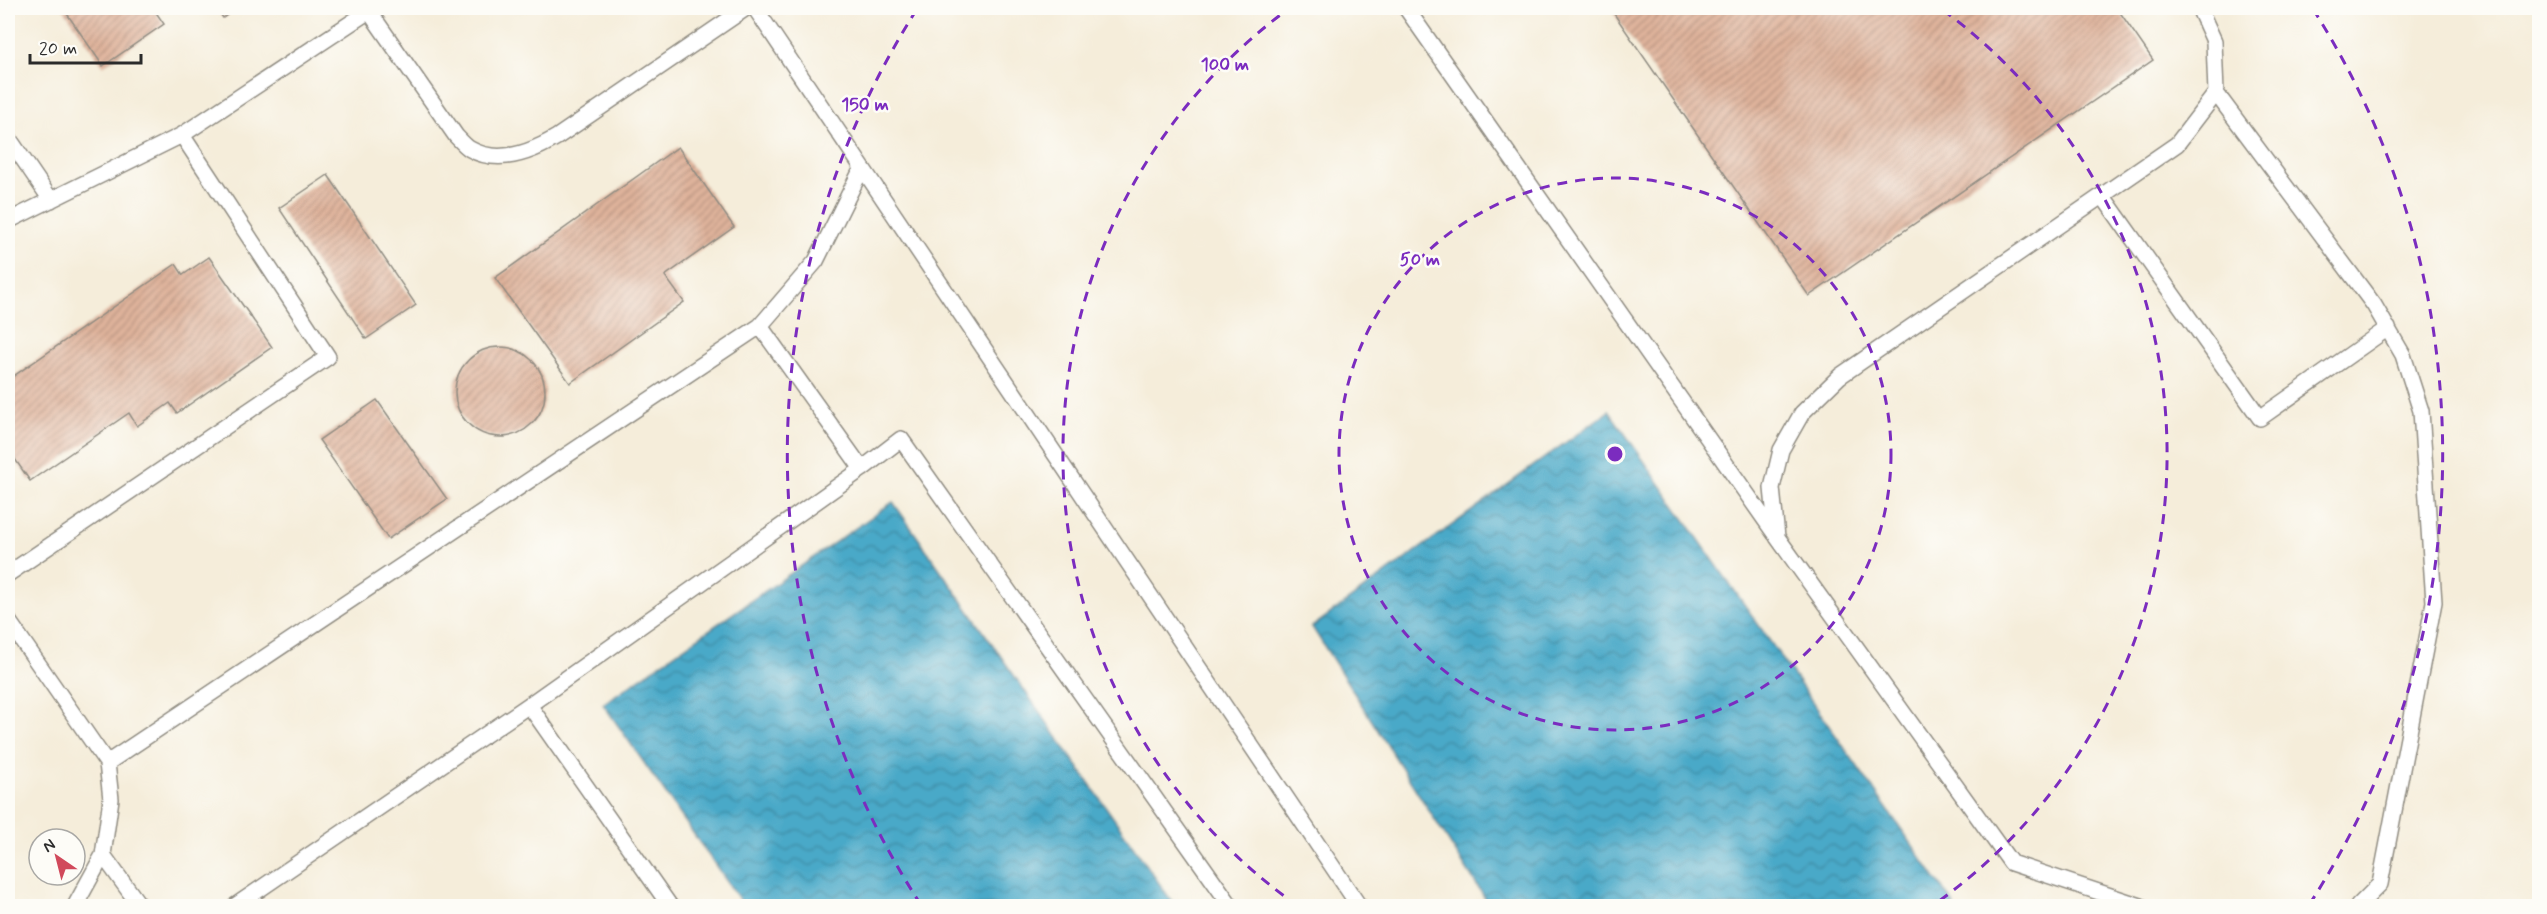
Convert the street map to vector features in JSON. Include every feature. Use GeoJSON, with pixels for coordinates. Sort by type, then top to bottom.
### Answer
{"type":"FeatureCollection","features":[{"type":"Feature","properties":{"kind":"lane"},"geometry":{"type":"LineString","coordinates":[[8,221],[182,135],[368,10],[456,136],[470,149],[503,155],[520,155],[557,137],[746,8]]}},
{"type":"Feature","properties":{"kind":"lane"},"geometry":{"type":"LineString","coordinates":[[755,8],[1359,906]]}},
{"type":"Feature","properties":{"kind":"lane"},"geometry":{"type":"LineString","coordinates":[[1406,8],[1777,537],[2011,863],[2141,906]]}},
{"type":"Feature","properties":{"kind":"lane"},"geometry":{"type":"LineString","coordinates":[[2199,8],[2214,41],[2216,93],[2374,305],[2403,355],[2421,411],[2434,602],[2380,884],[2358,906]]}},
{"type":"Feature","properties":{"kind":"lane"},"geometry":{"type":"LineString","coordinates":[[1777,537],[1772,488],[1781,450],[1802,413],[1840,376],[2177,144],[2216,93]]}},
{"type":"Feature","properties":{"kind":"lane"},"geometry":{"type":"LineString","coordinates":[[8,574],[328,357],[182,135]]}},
{"type":"Feature","properties":{"kind":"lane"},"geometry":{"type":"LineString","coordinates":[[8,137],[51,200]]}},
{"type":"Feature","properties":{"kind":"lane"},"geometry":{"type":"LineString","coordinates":[[107,763],[760,326],[816,261],[862,168]]}},
{"type":"Feature","properties":{"kind":"lane"},"geometry":{"type":"LineString","coordinates":[[2103,195],[2260,418],[2388,328]]}},
{"type":"Feature","properties":{"kind":"lane"},"geometry":{"type":"LineString","coordinates":[[760,326],[862,469]]}},
{"type":"Feature","properties":{"kind":"lane"},"geometry":{"type":"LineString","coordinates":[[235,906],[529,705],[901,439],[1231,906]]}},
{"type":"Feature","properties":{"kind":"lane"},"geometry":{"type":"LineString","coordinates":[[8,620],[107,763],[111,799],[103,855],[75,906]]}},
{"type":"Feature","properties":{"kind":"lane"},"geometry":{"type":"LineString","coordinates":[[529,705],[670,906]]}},
{"type":"Feature","properties":{"kind":"lane"},"geometry":{"type":"LineString","coordinates":[[103,855],[140,906]]}},
{"type":"Feature","properties":{"kind":"water"},"geometry":{"type":"Polygon","coordinates":[[[1609,411],[1955,906],[1490,906],[1312,627],[1609,411]]]}},
{"type":"Feature","properties":{"kind":"water"},"geometry":{"type":"Polygon","coordinates":[[[893,502],[1175,906],[744,906],[603,704],[893,502]]]}},
{"type":"Feature","properties":{"kind":"building"},"geometry":{"type":"Polygon","coordinates":[[[63,8],[153,8],[164,24],[103,66],[63,8]]]}},
{"type":"Feature","properties":{"kind":"building"},"geometry":{"type":"Polygon","coordinates":[[[216,8],[237,8],[223,18],[216,8]]]}},
{"type":"Feature","properties":{"kind":"building"},"geometry":{"type":"Polygon","coordinates":[[[1610,8],[2117,8],[2153,60],[1809,296],[1610,8]]]}},
{"type":"Feature","properties":{"kind":"building"},"geometry":{"type":"Polygon","coordinates":[[[678,147],[734,227],[665,276],[684,302],[570,383],[495,278],[678,147]]]}},
{"type":"Feature","properties":{"kind":"building"},"geometry":{"type":"Polygon","coordinates":[[[328,175],[416,305],[366,339],[279,208],[328,175]]]}},
{"type":"Feature","properties":{"kind":"building"},"geometry":{"type":"Polygon","coordinates":[[[209,257],[272,347],[177,413],[170,403],[137,426],[129,413],[30,481],[8,449],[8,380],[176,264],[183,275],[209,257]]]}},
{"type":"Feature","properties":{"kind":"building"},"geometry":{"type":"Polygon","coordinates":[[[500,347],[517,350],[532,360],[542,375],[545,392],[542,409],[532,424],[517,434],[500,437],[483,434],[468,424],[458,409],[455,392],[458,375],[468,360],[483,350],[500,347]]]}},
{"type":"Feature","properties":{"kind":"building"},"geometry":{"type":"Polygon","coordinates":[[[377,400],[447,499],[388,539],[319,440],[377,400]]]}}]}
